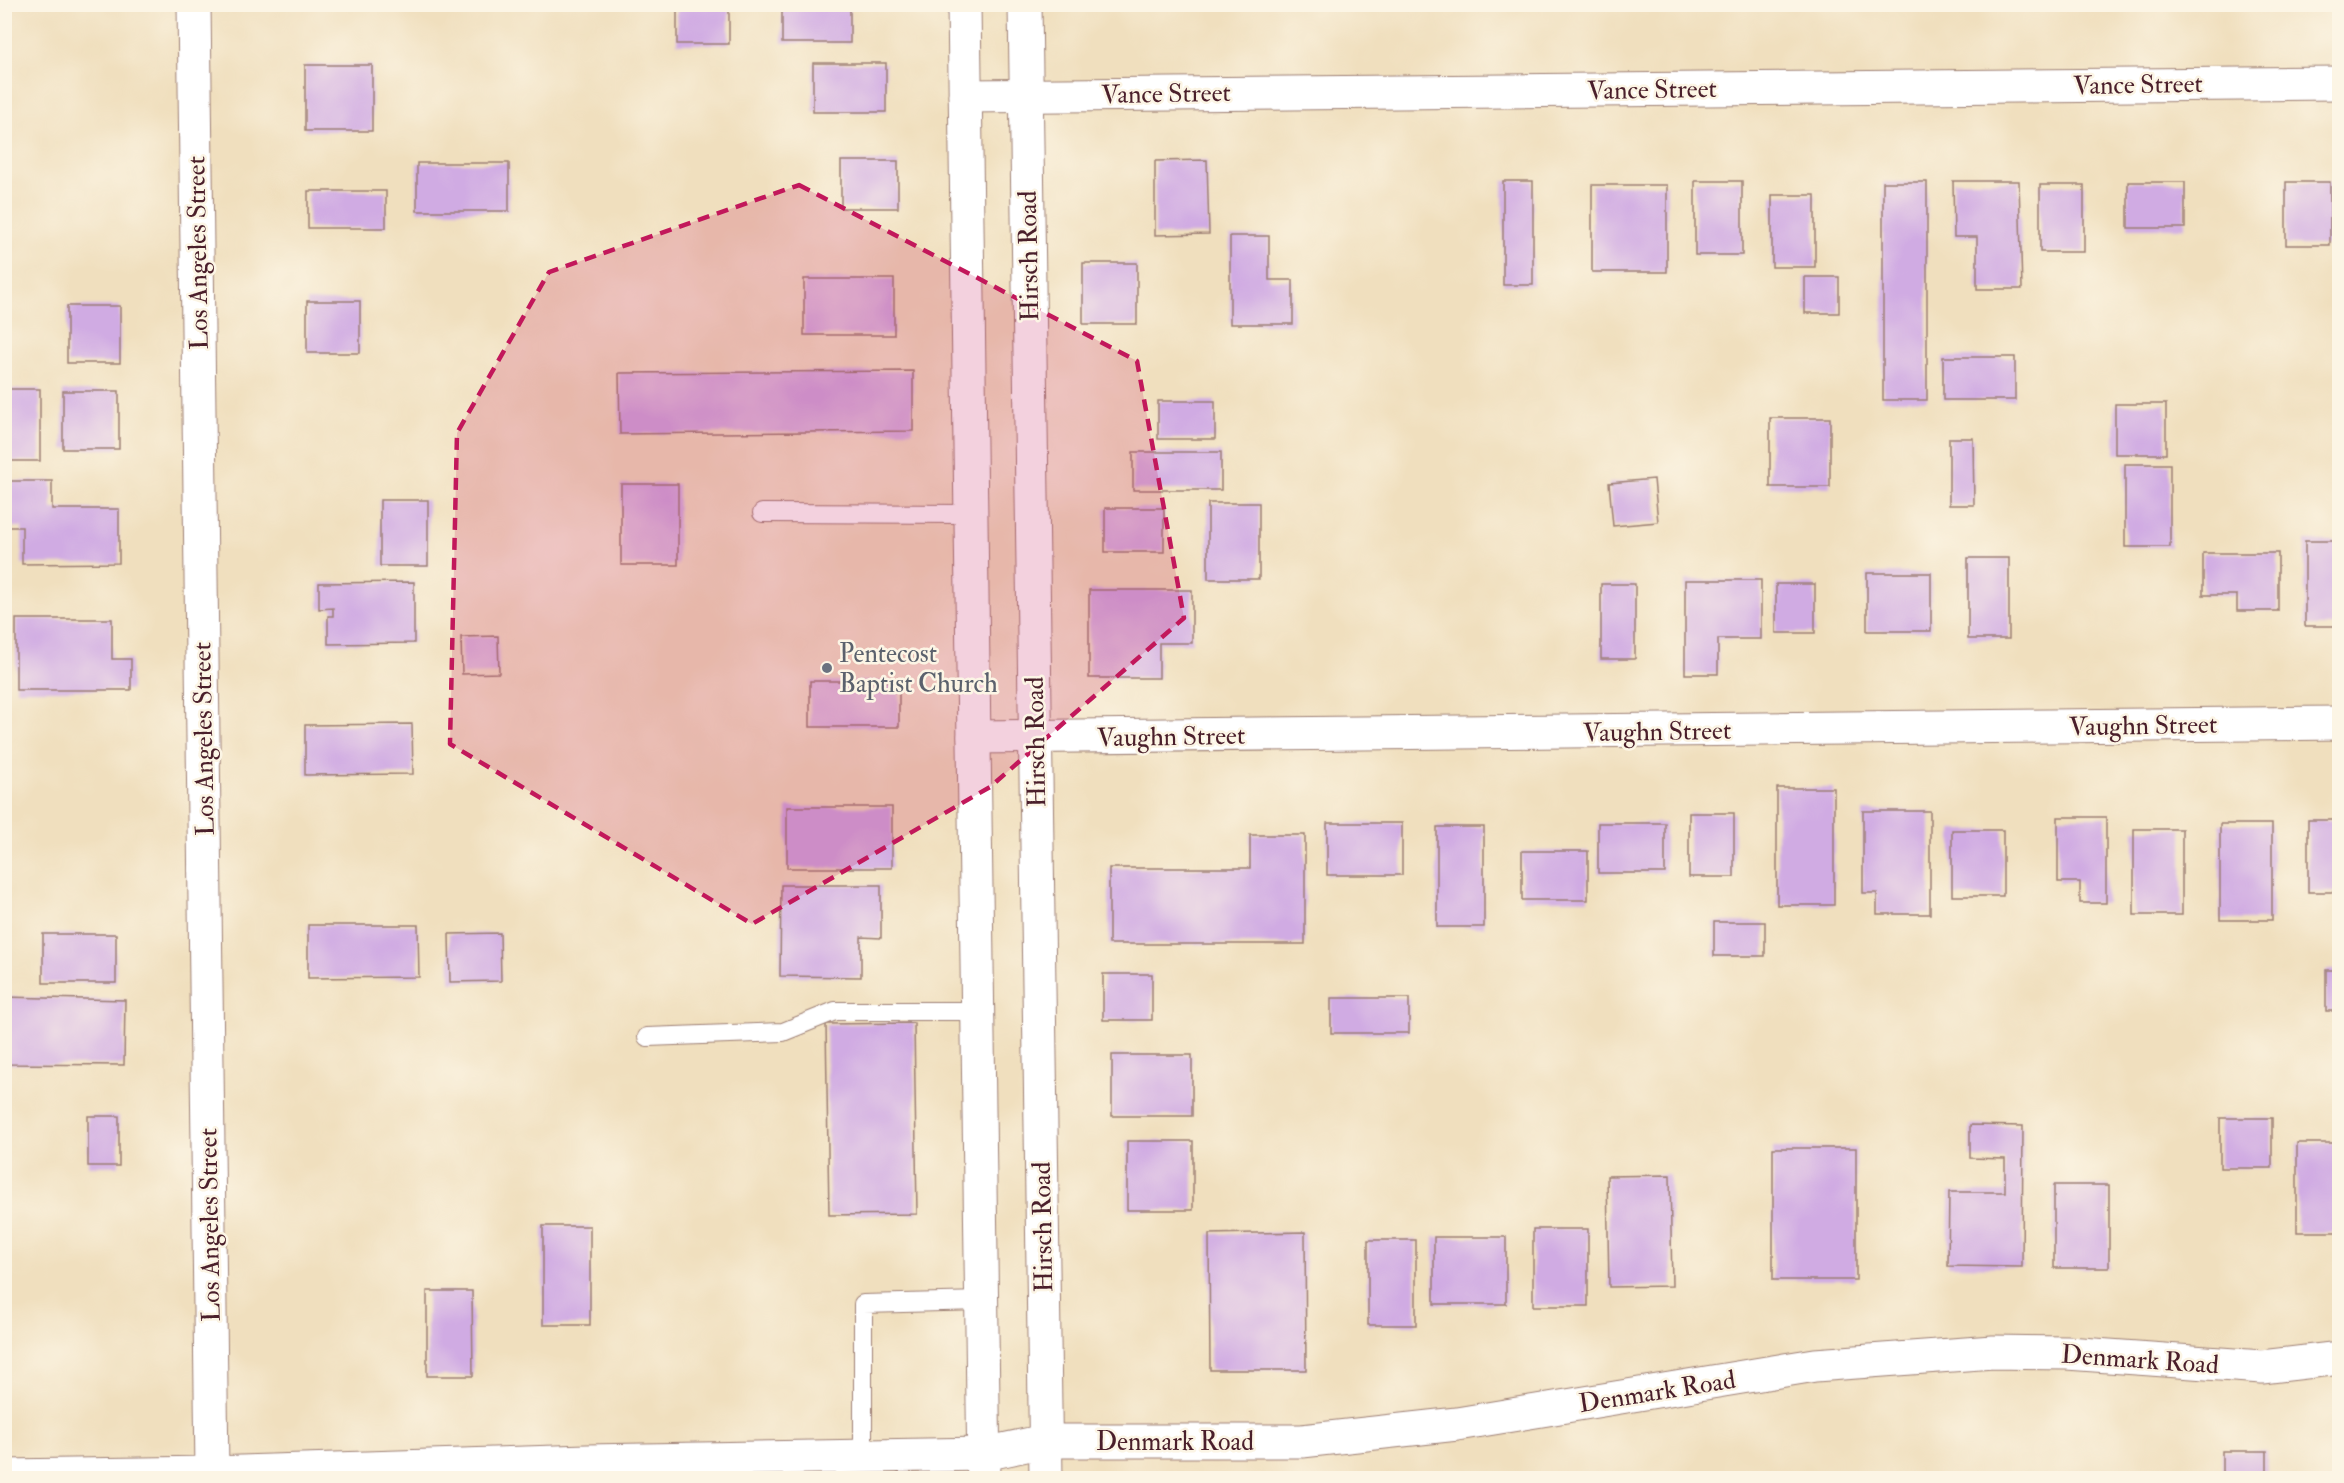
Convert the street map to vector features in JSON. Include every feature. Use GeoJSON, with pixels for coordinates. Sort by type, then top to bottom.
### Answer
{"type":"FeatureCollection","features":[{"type":"Feature","properties":{"kind":"street","name":"Los Angeles Street"},"geometry":{"type":"LineString","coordinates":[[194,4],[212,1473]]}},
{"type":"Feature","properties":{"kind":"street"},"geometry":{"type":"LineString","coordinates":[[964,4],[984,1466]]}},
{"type":"Feature","properties":{"kind":"street","name":"Hirsch Road"},"geometry":{"type":"LineString","coordinates":[[1025,4],[1046,1479]]}},
{"type":"Feature","properties":{"kind":"street","name":"Vance Street"},"geometry":{"type":"LineString","coordinates":[[965,96],[2340,83]]}},
{"type":"Feature","properties":{"kind":"street","name":"Vaughn Street"},"geometry":{"type":"LineString","coordinates":[[974,737],[2340,723]]}},
{"type":"Feature","properties":{"kind":"street","name":"Denmark Road"},"geometry":{"type":"LineString","coordinates":[[4,1476],[594,1470],[863,1456],[984,1466],[1045,1441],[1302,1441],[1457,1424],[1815,1365],[1981,1353],[2067,1353],[2262,1367],[2340,1358]]}},
{"type":"Feature","properties":{"kind":"lane"},"geometry":{"type":"LineString","coordinates":[[762,513],[971,514]]}},
{"type":"Feature","properties":{"kind":"lane"},"geometry":{"type":"LineString","coordinates":[[647,1037],[783,1032],[835,1011],[978,1011]]}},
{"type":"Feature","properties":{"kind":"lane"},"geometry":{"type":"LineString","coordinates":[[863,1456],[863,1305],[982,1301]]}},
{"type":"Feature","properties":{"kind":"highlighted area"},"geometry":{"type":"Polygon","coordinates":[[[799,185],[1137,361],[1184,618],[990,787],[752,924],[450,744],[457,433],[549,272],[799,185]]]}},
{"type":"Feature","properties":{"kind":"building"},"geometry":{"type":"Polygon","coordinates":[[[677,4],[729,4],[729,44],[677,44],[677,4]]]}},
{"type":"Feature","properties":{"kind":"building"},"geometry":{"type":"Polygon","coordinates":[[[782,4],[850,4],[850,43],[782,43],[782,4]]]}},
{"type":"Feature","properties":{"kind":"building"},"geometry":{"type":"Polygon","coordinates":[[[813,63],[886,63],[886,112],[813,112],[813,63]]]}},
{"type":"Feature","properties":{"kind":"building"},"geometry":{"type":"Polygon","coordinates":[[[305,65],[372,65],[372,131],[305,131],[305,65]]]}},
{"type":"Feature","properties":{"kind":"building"},"geometry":{"type":"Polygon","coordinates":[[[1207,160],[1209,234],[1155,235],[1155,161],[1207,160]]]}},
{"type":"Feature","properties":{"kind":"building"},"geometry":{"type":"Polygon","coordinates":[[[841,161],[898,161],[898,208],[841,208],[841,161]]]}},
{"type":"Feature","properties":{"kind":"building"},"geometry":{"type":"Polygon","coordinates":[[[417,163],[509,163],[509,211],[417,211],[417,163]]]}},
{"type":"Feature","properties":{"kind":"building"},"geometry":{"type":"Polygon","coordinates":[[[1503,181],[1533,181],[1533,285],[1503,285],[1503,181]]]}},
{"type":"Feature","properties":{"kind":"building"},"geometry":{"type":"Polygon","coordinates":[[[1695,181],[1742,181],[1742,255],[1695,255],[1695,181]]]}},
{"type":"Feature","properties":{"kind":"building"},"geometry":{"type":"Polygon","coordinates":[[[1953,181],[2019,181],[2022,289],[1977,289],[1977,237],[1954,237],[1953,181]]]}},
{"type":"Feature","properties":{"kind":"building"},"geometry":{"type":"Polygon","coordinates":[[[1883,182],[1927,182],[1927,400],[1883,400],[1883,182]]]}},
{"type":"Feature","properties":{"kind":"building"},"geometry":{"type":"Polygon","coordinates":[[[2128,182],[2185,182],[2185,228],[2128,228],[2128,182]]]}},
{"type":"Feature","properties":{"kind":"building"},"geometry":{"type":"Polygon","coordinates":[[[2286,182],[2330,182],[2330,245],[2286,245],[2286,182]]]}},
{"type":"Feature","properties":{"kind":"building"},"geometry":{"type":"Polygon","coordinates":[[[1592,185],[1667,185],[1667,272],[1592,272],[1592,185]]]}},
{"type":"Feature","properties":{"kind":"building"},"geometry":{"type":"Polygon","coordinates":[[[2040,185],[2084,185],[2084,252],[2040,252],[2040,185]]]}},
{"type":"Feature","properties":{"kind":"building"},"geometry":{"type":"Polygon","coordinates":[[[308,191],[386,191],[386,228],[308,228],[308,191]]]}},
{"type":"Feature","properties":{"kind":"building"},"geometry":{"type":"Polygon","coordinates":[[[1772,195],[1815,195],[1815,267],[1772,267],[1772,195]]]}},
{"type":"Feature","properties":{"kind":"building"},"geometry":{"type":"Polygon","coordinates":[[[1230,236],[1269,236],[1269,280],[1293,280],[1293,324],[1230,324],[1230,236]]]}},
{"type":"Feature","properties":{"kind":"building"},"geometry":{"type":"Polygon","coordinates":[[[1083,263],[1137,263],[1137,324],[1083,324],[1083,263]]]}},
{"type":"Feature","properties":{"kind":"building"},"geometry":{"type":"Polygon","coordinates":[[[1805,277],[1839,277],[1839,313],[1805,313],[1805,277]]]}},
{"type":"Feature","properties":{"kind":"building"},"geometry":{"type":"Polygon","coordinates":[[[804,279],[894,279],[894,335],[804,335],[804,279]]]}},
{"type":"Feature","properties":{"kind":"building"},"geometry":{"type":"Polygon","coordinates":[[[307,301],[360,301],[360,353],[307,353],[307,301]]]}},
{"type":"Feature","properties":{"kind":"building"},"geometry":{"type":"Polygon","coordinates":[[[67,306],[120,306],[120,363],[67,363],[67,306]]]}},
{"type":"Feature","properties":{"kind":"building"},"geometry":{"type":"Polygon","coordinates":[[[1943,357],[2015,357],[2015,400],[1943,400],[1943,357]]]}},
{"type":"Feature","properties":{"kind":"building"},"geometry":{"type":"Polygon","coordinates":[[[913,371],[913,431],[620,434],[619,373],[913,371]]]}},
{"type":"Feature","properties":{"kind":"building"},"geometry":{"type":"Polygon","coordinates":[[[4,389],[40,389],[40,461],[4,461],[4,389]]]}},
{"type":"Feature","properties":{"kind":"building"},"geometry":{"type":"Polygon","coordinates":[[[63,391],[119,391],[119,449],[63,449],[63,391]]]}},
{"type":"Feature","properties":{"kind":"building"},"geometry":{"type":"Polygon","coordinates":[[[1158,401],[1215,401],[1215,439],[1158,439],[1158,401]]]}},
{"type":"Feature","properties":{"kind":"building"},"geometry":{"type":"Polygon","coordinates":[[[2115,404],[2166,404],[2166,454],[2115,454],[2115,404]]]}},
{"type":"Feature","properties":{"kind":"building"},"geometry":{"type":"Polygon","coordinates":[[[1770,418],[1830,418],[1830,487],[1770,487],[1770,418]]]}},
{"type":"Feature","properties":{"kind":"building"},"geometry":{"type":"Polygon","coordinates":[[[1949,438],[1973,438],[1974,505],[1949,505],[1949,438]]]}},
{"type":"Feature","properties":{"kind":"building"},"geometry":{"type":"Polygon","coordinates":[[[1133,452],[1221,452],[1221,490],[1133,490],[1133,452]]]}},
{"type":"Feature","properties":{"kind":"building"},"geometry":{"type":"Polygon","coordinates":[[[2125,464],[2170,464],[2170,547],[2125,547],[2125,464]]]}},
{"type":"Feature","properties":{"kind":"building"},"geometry":{"type":"Polygon","coordinates":[[[1654,479],[1658,522],[1613,526],[1609,483],[1654,479]]]}},
{"type":"Feature","properties":{"kind":"building"},"geometry":{"type":"Polygon","coordinates":[[[4,481],[52,481],[52,509],[119,509],[119,563],[22,564],[22,527],[4,527],[4,481]]]}},
{"type":"Feature","properties":{"kind":"building"},"geometry":{"type":"Polygon","coordinates":[[[621,484],[678,484],[678,565],[621,565],[621,484]]]}},
{"type":"Feature","properties":{"kind":"building"},"geometry":{"type":"Polygon","coordinates":[[[380,500],[428,500],[428,566],[380,566],[380,500]]]}},
{"type":"Feature","properties":{"kind":"building"},"geometry":{"type":"Polygon","coordinates":[[[1208,503],[1259,503],[1259,579],[1208,579],[1208,503]]]}},
{"type":"Feature","properties":{"kind":"building"},"geometry":{"type":"Polygon","coordinates":[[[1105,508],[1164,508],[1164,552],[1105,552],[1105,508]]]}},
{"type":"Feature","properties":{"kind":"building"},"geometry":{"type":"Polygon","coordinates":[[[2305,541],[2340,541],[2340,626],[2305,626],[2305,541]]]}},
{"type":"Feature","properties":{"kind":"building"},"geometry":{"type":"Polygon","coordinates":[[[2203,553],[2278,553],[2278,611],[2237,611],[2237,595],[2203,595],[2203,553]]]}},
{"type":"Feature","properties":{"kind":"building"},"geometry":{"type":"Polygon","coordinates":[[[1968,558],[2009,558],[2009,639],[1968,639],[1968,558]]]}},
{"type":"Feature","properties":{"kind":"building"},"geometry":{"type":"Polygon","coordinates":[[[1867,573],[1931,573],[1931,631],[1867,631],[1867,573]]]}},
{"type":"Feature","properties":{"kind":"building"},"geometry":{"type":"Polygon","coordinates":[[[1685,580],[1761,580],[1761,639],[1718,639],[1718,674],[1685,674],[1685,580]]]}},
{"type":"Feature","properties":{"kind":"building"},"geometry":{"type":"Polygon","coordinates":[[[414,582],[414,643],[328,644],[328,616],[333,616],[333,608],[319,609],[319,583],[414,582]]]}},
{"type":"Feature","properties":{"kind":"building"},"geometry":{"type":"Polygon","coordinates":[[[1601,584],[1635,584],[1635,659],[1601,659],[1601,584]]]}},
{"type":"Feature","properties":{"kind":"building"},"geometry":{"type":"Polygon","coordinates":[[[1776,584],[1815,584],[1815,633],[1776,633],[1776,584]]]}},
{"type":"Feature","properties":{"kind":"building"},"geometry":{"type":"Polygon","coordinates":[[[1089,590],[1192,590],[1192,643],[1159,643],[1159,678],[1089,678],[1089,590]]]}},
{"type":"Feature","properties":{"kind":"building"},"geometry":{"type":"Polygon","coordinates":[[[16,619],[112,619],[112,659],[131,659],[131,690],[16,690],[16,619]]]}},
{"type":"Feature","properties":{"kind":"building"},"geometry":{"type":"Polygon","coordinates":[[[498,636],[499,673],[462,674],[461,637],[498,636]]]}},
{"type":"Feature","properties":{"kind":"building"},"geometry":{"type":"Polygon","coordinates":[[[810,681],[899,681],[899,727],[810,727],[810,681]]]}},
{"type":"Feature","properties":{"kind":"building"},"geometry":{"type":"Polygon","coordinates":[[[412,724],[413,774],[305,775],[305,725],[412,724]]]}},
{"type":"Feature","properties":{"kind":"building"},"geometry":{"type":"Polygon","coordinates":[[[1777,788],[1834,788],[1834,905],[1777,905],[1777,788]]]}},
{"type":"Feature","properties":{"kind":"building"},"geometry":{"type":"Polygon","coordinates":[[[787,807],[892,807],[892,868],[787,868],[787,807]]]}},
{"type":"Feature","properties":{"kind":"building"},"geometry":{"type":"Polygon","coordinates":[[[1863,811],[1930,811],[1930,914],[1877,914],[1877,893],[1863,893],[1863,811]]]}},
{"type":"Feature","properties":{"kind":"building"},"geometry":{"type":"Polygon","coordinates":[[[1689,813],[1734,813],[1734,877],[1689,877],[1689,813]]]}},
{"type":"Feature","properties":{"kind":"building"},"geometry":{"type":"Polygon","coordinates":[[[2058,817],[2106,817],[2106,903],[2080,903],[2080,882],[2058,882],[2058,817]]]}},
{"type":"Feature","properties":{"kind":"building"},"geometry":{"type":"Polygon","coordinates":[[[2308,820],[2340,820],[2340,892],[2308,892],[2308,820]]]}},
{"type":"Feature","properties":{"kind":"building"},"geometry":{"type":"Polygon","coordinates":[[[1327,823],[1402,823],[1402,875],[1327,875],[1327,823]]]}},
{"type":"Feature","properties":{"kind":"building"},"geometry":{"type":"Polygon","coordinates":[[[1598,823],[1665,823],[1665,873],[1598,873],[1598,823]]]}},
{"type":"Feature","properties":{"kind":"building"},"geometry":{"type":"Polygon","coordinates":[[[2220,824],[2272,824],[2272,920],[2220,920],[2220,824]]]}},
{"type":"Feature","properties":{"kind":"building"},"geometry":{"type":"Polygon","coordinates":[[[1437,827],[1484,827],[1484,927],[1437,927],[1437,827]]]}},
{"type":"Feature","properties":{"kind":"building"},"geometry":{"type":"Polygon","coordinates":[[[2134,829],[2182,829],[2182,915],[2134,915],[2134,829]]]}},
{"type":"Feature","properties":{"kind":"building"},"geometry":{"type":"Polygon","coordinates":[[[1952,830],[2003,830],[2003,896],[1952,896],[1952,830]]]}},
{"type":"Feature","properties":{"kind":"building"},"geometry":{"type":"Polygon","coordinates":[[[1250,835],[1305,835],[1305,944],[1109,944],[1109,868],[1250,868],[1250,835]]]}},
{"type":"Feature","properties":{"kind":"building"},"geometry":{"type":"Polygon","coordinates":[[[1522,851],[1588,851],[1588,900],[1522,900],[1522,851]]]}},
{"type":"Feature","properties":{"kind":"building"},"geometry":{"type":"Polygon","coordinates":[[[781,885],[881,885],[881,938],[861,937],[861,977],[780,976],[781,885]]]}},
{"type":"Feature","properties":{"kind":"building"},"geometry":{"type":"Polygon","coordinates":[[[1714,922],[1765,922],[1765,956],[1714,956],[1714,922]]]}},
{"type":"Feature","properties":{"kind":"building"},"geometry":{"type":"Polygon","coordinates":[[[308,925],[418,925],[419,977],[308,978],[308,925]]]}},
{"type":"Feature","properties":{"kind":"building"},"geometry":{"type":"Polygon","coordinates":[[[500,933],[501,981],[450,982],[449,934],[500,933]]]}},
{"type":"Feature","properties":{"kind":"building"},"geometry":{"type":"Polygon","coordinates":[[[43,934],[116,934],[116,983],[43,983],[43,934]]]}},
{"type":"Feature","properties":{"kind":"building"},"geometry":{"type":"Polygon","coordinates":[[[2326,970],[2340,970],[2340,1011],[2326,1011],[2326,970]]]}},
{"type":"Feature","properties":{"kind":"building"},"geometry":{"type":"Polygon","coordinates":[[[1103,974],[1152,974],[1152,1020],[1103,1020],[1103,974]]]}},
{"type":"Feature","properties":{"kind":"building"},"geometry":{"type":"Polygon","coordinates":[[[4,997],[125,1000],[124,1065],[4,1064],[4,997]]]}},
{"type":"Feature","properties":{"kind":"building"},"geometry":{"type":"Polygon","coordinates":[[[1331,998],[1409,998],[1409,1033],[1331,1033],[1331,998]]]}},
{"type":"Feature","properties":{"kind":"building"},"geometry":{"type":"Polygon","coordinates":[[[914,1023],[917,1214],[829,1215],[826,1024],[914,1023]]]}},
{"type":"Feature","properties":{"kind":"building"},"geometry":{"type":"Polygon","coordinates":[[[1112,1055],[1192,1055],[1192,1116],[1112,1116],[1112,1055]]]}},
{"type":"Feature","properties":{"kind":"building"},"geometry":{"type":"Polygon","coordinates":[[[88,1116],[119,1116],[119,1166],[88,1166],[88,1116]]]}},
{"type":"Feature","properties":{"kind":"building"},"geometry":{"type":"Polygon","coordinates":[[[2220,1118],[2272,1118],[2272,1168],[2220,1168],[2220,1118]]]}},
{"type":"Feature","properties":{"kind":"building"},"geometry":{"type":"Polygon","coordinates":[[[1970,1125],[2023,1126],[2022,1267],[1948,1266],[1949,1192],[2005,1192],[2005,1159],[1970,1158],[1970,1125]]]}},
{"type":"Feature","properties":{"kind":"building"},"geometry":{"type":"Polygon","coordinates":[[[1127,1141],[1193,1141],[1193,1210],[1127,1210],[1127,1141]]]}},
{"type":"Feature","properties":{"kind":"building"},"geometry":{"type":"Polygon","coordinates":[[[2297,1143],[2340,1143],[2340,1232],[2297,1232],[2297,1143]]]}},
{"type":"Feature","properties":{"kind":"building"},"geometry":{"type":"Polygon","coordinates":[[[1773,1148],[1856,1148],[1856,1280],[1773,1280],[1773,1148]]]}},
{"type":"Feature","properties":{"kind":"building"},"geometry":{"type":"Polygon","coordinates":[[[1670,1175],[1672,1286],[1609,1287],[1607,1176],[1670,1175]]]}},
{"type":"Feature","properties":{"kind":"building"},"geometry":{"type":"Polygon","coordinates":[[[2054,1185],[2109,1185],[2109,1268],[2054,1268],[2054,1185]]]}},
{"type":"Feature","properties":{"kind":"building"},"geometry":{"type":"Polygon","coordinates":[[[543,1226],[590,1226],[590,1325],[543,1325],[543,1226]]]}},
{"type":"Feature","properties":{"kind":"building"},"geometry":{"type":"Polygon","coordinates":[[[1533,1229],[1588,1229],[1588,1306],[1533,1306],[1533,1229]]]}},
{"type":"Feature","properties":{"kind":"building"},"geometry":{"type":"Polygon","coordinates":[[[1305,1232],[1306,1370],[1210,1370],[1209,1234],[1305,1232]]]}},
{"type":"Feature","properties":{"kind":"building"},"geometry":{"type":"Polygon","coordinates":[[[1434,1237],[1506,1237],[1506,1304],[1434,1304],[1434,1237]]]}},
{"type":"Feature","properties":{"kind":"building"},"geometry":{"type":"Polygon","coordinates":[[[1368,1240],[1416,1240],[1416,1325],[1368,1325],[1368,1240]]]}},
{"type":"Feature","properties":{"kind":"building"},"geometry":{"type":"Polygon","coordinates":[[[427,1291],[472,1291],[473,1376],[427,1376],[427,1291]]]}},
{"type":"Feature","properties":{"kind":"building"},"geometry":{"type":"Polygon","coordinates":[[[2222,1451],[2267,1451],[2267,1478],[2222,1478],[2222,1451]]]}},
{"type":"Feature","properties":{"kind":"place","name":"Pentecost Baptist Church"},"geometry":{"type":"Point","coordinates":[827,668]}}]}
